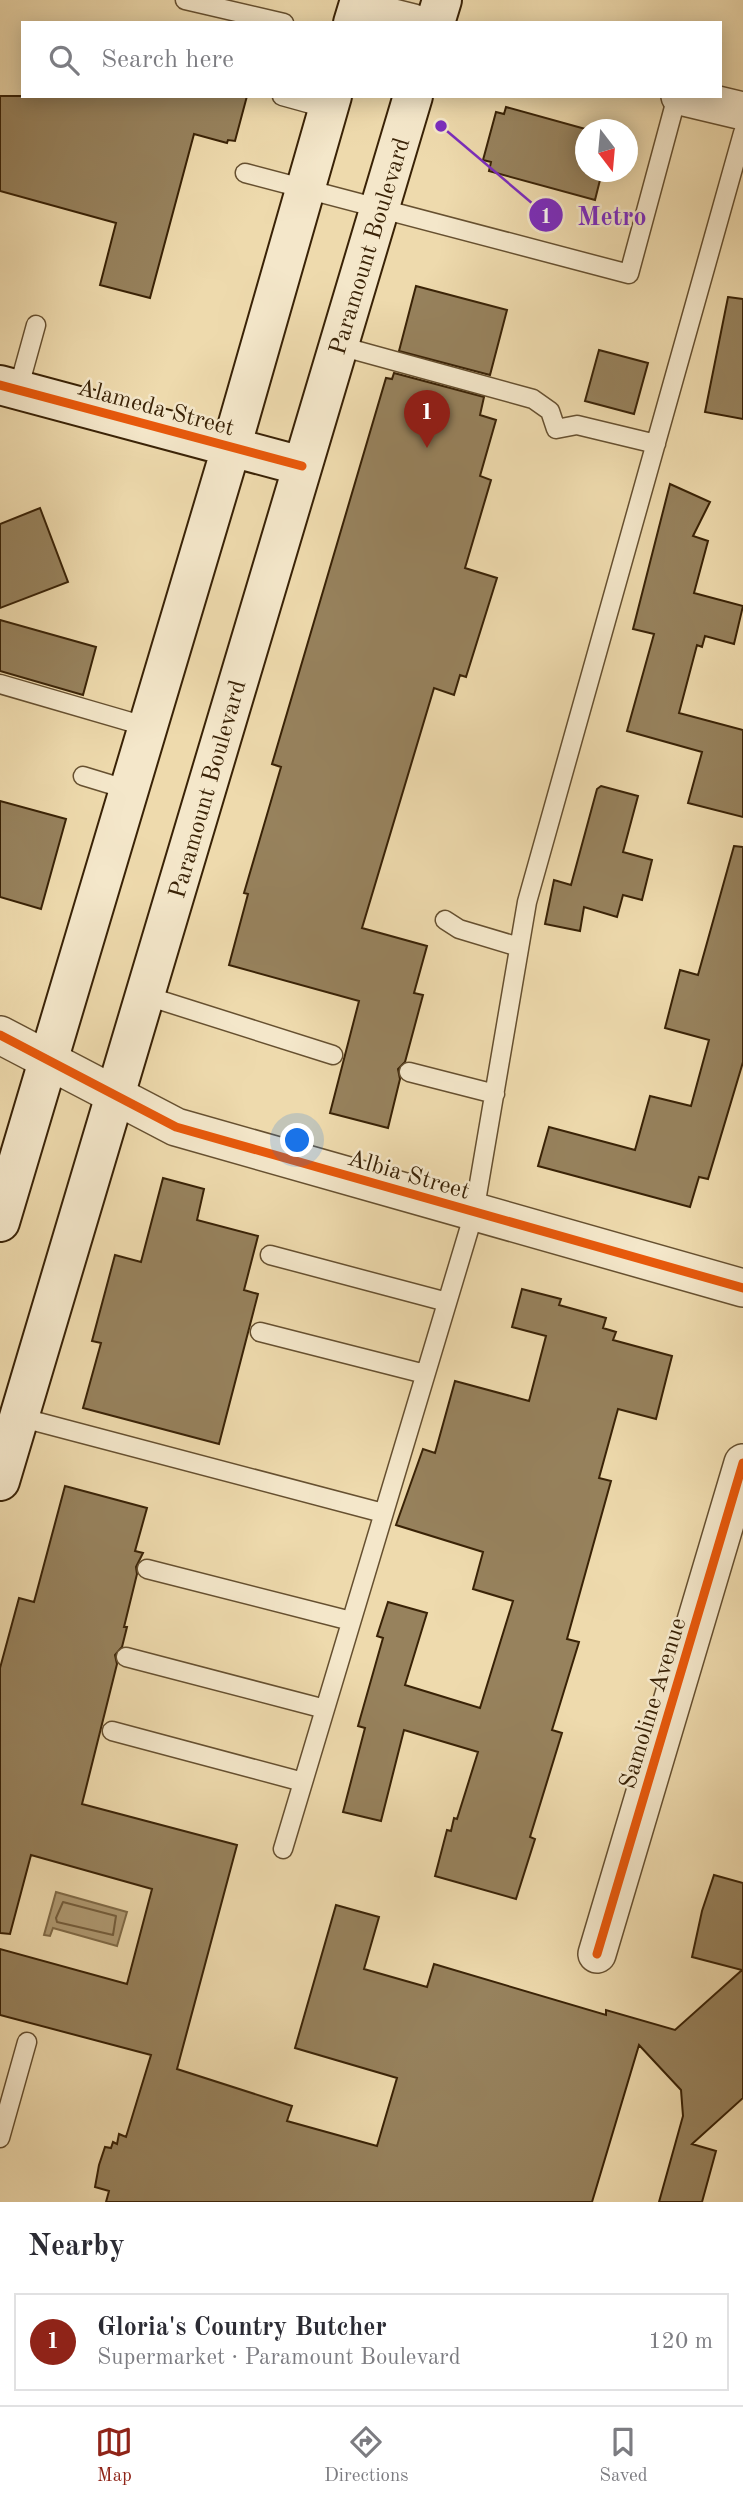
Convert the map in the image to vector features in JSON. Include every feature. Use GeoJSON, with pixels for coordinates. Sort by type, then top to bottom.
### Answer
{"type":"FeatureCollection","features":[{"type":"Feature","properties":{"kind":"main road"},"geometry":{"type":"LineString","coordinates":[[436,21],[442,0]]}},
{"type":"Feature","properties":{"kind":"main road","name":"Paramount Boulevard"},"geometry":{"type":"LineString","coordinates":[[0,1481],[117,1097],[412,98]]}},
{"type":"Feature","properties":{"kind":"main road"},"geometry":{"type":"LineString","coordinates":[[0,1222],[231,448],[330,103]]}},
{"type":"Feature","properties":{"kind":"main road","name":"Alameda Street"},"geometry":{"type":"LineString","coordinates":[[9,388],[302,466]]}},
{"type":"Feature","properties":{"kind":"street"},"geometry":{"type":"LineString","coordinates":[[357,11],[404,21]]}},
{"type":"Feature","properties":{"kind":"street"},"geometry":{"type":"LineString","coordinates":[[688,98],[743,111]]}},
{"type":"Feature","properties":{"kind":"street","name":"Albia Street"},"geometry":{"type":"LineString","coordinates":[[0,1035],[176,1127],[743,1288]]}},
{"type":"Feature","properties":{"kind":"street","name":"Samoline Avenue"},"geometry":{"type":"LineString","coordinates":[[597,1954],[743,1463]]}},
{"type":"Feature","properties":{"kind":"lane"},"geometry":{"type":"LineString","coordinates":[[185,0],[275,21]]}},
{"type":"Feature","properties":{"kind":"lane"},"geometry":{"type":"LineString","coordinates":[[296,98],[330,103]]}},
{"type":"Feature","properties":{"kind":"lane"},"geometry":{"type":"LineString","coordinates":[[244,173],[629,274],[678,98]]}},
{"type":"Feature","properties":{"kind":"lane"},"geometry":{"type":"LineString","coordinates":[[283,1849],[474,1213],[527,902],[743,133]]}},
{"type":"Feature","properties":{"kind":"lane"},"geometry":{"type":"LineString","coordinates":[[9,388],[36,325]]}},
{"type":"Feature","properties":{"kind":"lane"},"geometry":{"type":"LineString","coordinates":[[340,346],[533,399],[550,411],[556,429],[577,425],[656,444]]}},
{"type":"Feature","properties":{"kind":"lane"},"geometry":{"type":"LineString","coordinates":[[0,684],[148,727]]}},
{"type":"Feature","properties":{"kind":"lane"},"geometry":{"type":"LineString","coordinates":[[83,776],[129,790]]}},
{"type":"Feature","properties":{"kind":"lane"},"geometry":{"type":"LineString","coordinates":[[445,920],[459,929],[519,947]]}},
{"type":"Feature","properties":{"kind":"lane"},"geometry":{"type":"LineString","coordinates":[[147,996],[333,1055]]}},
{"type":"Feature","properties":{"kind":"lane"},"geometry":{"type":"LineString","coordinates":[[409,1072],[495,1094]]}},
{"type":"Feature","properties":{"kind":"lane"},"geometry":{"type":"LineString","coordinates":[[270,1255],[447,1302]]}},
{"type":"Feature","properties":{"kind":"lane"},"geometry":{"type":"LineString","coordinates":[[260,1332],[425,1374]]}},
{"type":"Feature","properties":{"kind":"lane"},"geometry":{"type":"LineString","coordinates":[[19,1417],[383,1513]]}},
{"type":"Feature","properties":{"kind":"lane"},"geometry":{"type":"LineString","coordinates":[[146,1569],[351,1621]]}},
{"type":"Feature","properties":{"kind":"lane"},"geometry":{"type":"LineString","coordinates":[[126,1657],[325,1709]]}},
{"type":"Feature","properties":{"kind":"lane"},"geometry":{"type":"LineString","coordinates":[[112,1731],[303,1782]]}},
{"type":"Feature","properties":{"kind":"lane"},"geometry":{"type":"LineString","coordinates":[[0,2138],[27,2042]]}},
{"type":"Feature","properties":{"kind":"water"},"geometry":{"type":"Polygon","coordinates":[[[56,1892],[127,1912],[117,1946],[53,1928],[50,1936],[44,1935],[56,1892]]]}},
{"type":"Feature","properties":{"kind":"building"},"geometry":{"type":"Polygon","coordinates":[[[0,96],[246,98],[235,141],[228,140],[227,143],[194,134],[150,298],[100,285],[116,223],[0,191],[0,96]]]}},
{"type":"Feature","properties":{"kind":"building"},"geometry":{"type":"Polygon","coordinates":[[[506,107],[575,126],[575,182],[600,182],[595,200],[489,171],[491,162],[483,160],[496,112],[504,114],[506,107]]]}},
{"type":"Feature","properties":{"kind":"building"},"geometry":{"type":"Polygon","coordinates":[[[416,286],[507,310],[490,375],[399,351],[416,286]]]}},
{"type":"Feature","properties":{"kind":"building"},"geometry":{"type":"Polygon","coordinates":[[[728,297],[743,299],[743,419],[705,412],[728,297]]]}},
{"type":"Feature","properties":{"kind":"building"},"geometry":{"type":"Polygon","coordinates":[[[599,350],[648,363],[634,414],[585,401],[599,350]]]}},
{"type":"Feature","properties":{"kind":"building"},"geometry":{"type":"Polygon","coordinates":[[[394,373],[484,397],[480,415],[496,420],[480,476],[491,480],[465,568],[497,578],[466,677],[460,675],[454,695],[434,688],[362,928],[427,946],[414,993],[423,995],[405,1062],[398,1069],[400,1079],[388,1128],[330,1113],[359,1001],[229,965],[248,894],[244,893],[281,767],[272,764],[386,378],[392,379],[394,373]]]}},
{"type":"Feature","properties":{"kind":"building"},"geometry":{"type":"Polygon","coordinates":[[[670,484],[710,502],[693,536],[708,541],[694,593],[743,606],[734,644],[705,636],[702,647],[697,645],[679,713],[743,730],[743,817],[688,803],[702,752],[627,731],[654,634],[633,629],[670,484]]]}},
{"type":"Feature","properties":{"kind":"building"},"geometry":{"type":"Polygon","coordinates":[[[40,508],[68,582],[0,608],[0,524],[40,508]]]}},
{"type":"Feature","properties":{"kind":"building"},"geometry":{"type":"Polygon","coordinates":[[[0,620],[96,647],[83,695],[0,671],[0,620]]]}},
{"type":"Feature","properties":{"kind":"building"},"geometry":{"type":"Polygon","coordinates":[[[601,786],[638,796],[623,852],[652,860],[642,900],[623,895],[617,917],[584,907],[580,931],[545,924],[554,880],[571,885],[597,789],[601,786]]]}},
{"type":"Feature","properties":{"kind":"building"},"geometry":{"type":"Polygon","coordinates":[[[0,801],[66,819],[41,909],[0,897],[0,801]]]}},
{"type":"Feature","properties":{"kind":"building"},"geometry":{"type":"Polygon","coordinates":[[[734,846],[743,847],[743,1062],[708,1179],[699,1177],[690,1207],[538,1166],[549,1127],[635,1150],[650,1096],[691,1106],[709,1040],[665,1028],[680,970],[698,975],[734,846]]]}},
{"type":"Feature","properties":{"kind":"building"},"geometry":{"type":"Polygon","coordinates":[[[163,1178],[204,1189],[197,1220],[258,1236],[244,1290],[258,1294],[219,1444],[83,1408],[101,1343],[92,1341],[115,1255],[141,1262],[163,1178]]]}},
{"type":"Feature","properties":{"kind":"building"},"geometry":{"type":"Polygon","coordinates":[[[522,1289],[561,1299],[559,1305],[606,1318],[603,1328],[616,1332],[613,1340],[672,1356],[656,1419],[618,1409],[599,1478],[611,1481],[567,1639],[579,1642],[552,1730],[562,1733],[530,1837],[535,1839],[516,1899],[435,1876],[447,1830],[451,1831],[454,1818],[457,1819],[478,1752],[404,1730],[381,1821],[343,1812],[365,1728],[358,1726],[383,1638],[377,1636],[388,1602],[427,1613],[405,1685],[480,1708],[513,1601],[473,1589],[483,1552],[396,1525],[423,1449],[435,1453],[455,1381],[529,1401],[546,1336],[512,1327],[522,1289]]]}},
{"type":"Feature","properties":{"kind":"building"},"geometry":{"type":"Polygon","coordinates":[[[65,1486],[147,1508],[135,1551],[143,1553],[136,1567],[137,1574],[124,1627],[127,1627],[122,1647],[115,1655],[117,1664],[82,1804],[237,1845],[177,2069],[292,2106],[287,2121],[377,2146],[397,2078],[295,2048],[336,1905],[379,1917],[364,1969],[427,1987],[434,1964],[606,2015],[606,2010],[675,2030],[742,1970],[692,1957],[702,1911],[714,1875],[743,1883],[743,2098],[692,2144],[716,2151],[702,2202],[659,2202],[683,2116],[681,2090],[639,2045],[592,2202],[106,2202],[109,2191],[95,2187],[99,2165],[105,2147],[111,2148],[113,2142],[117,2144],[119,2134],[126,2137],[151,2055],[0,2015],[0,1949],[127,1984],[152,1889],[31,1855],[10,1934],[0,1933],[0,1668],[19,1598],[34,1602],[65,1486]]]}},
{"type":"Feature","properties":{"kind":"cycle path"},"geometry":{"type":"LineString","coordinates":[[0,385],[302,466]]}},
{"type":"Feature","properties":{"kind":"cycle path"},"geometry":{"type":"LineString","coordinates":[[0,1035],[176,1127],[743,1288]]}},
{"type":"Feature","properties":{"kind":"cycle path"},"geometry":{"type":"LineString","coordinates":[[597,1954],[743,1463]]}},
{"type":"Feature","properties":{"kind":"place","name":"Metro"},"geometry":{"type":"Point","coordinates":[441,126]}},
{"type":"Feature","properties":{"kind":"place","name":"Gloria's Country Butcher"},"geometry":{"type":"Point","coordinates":[427,448]}}]}
